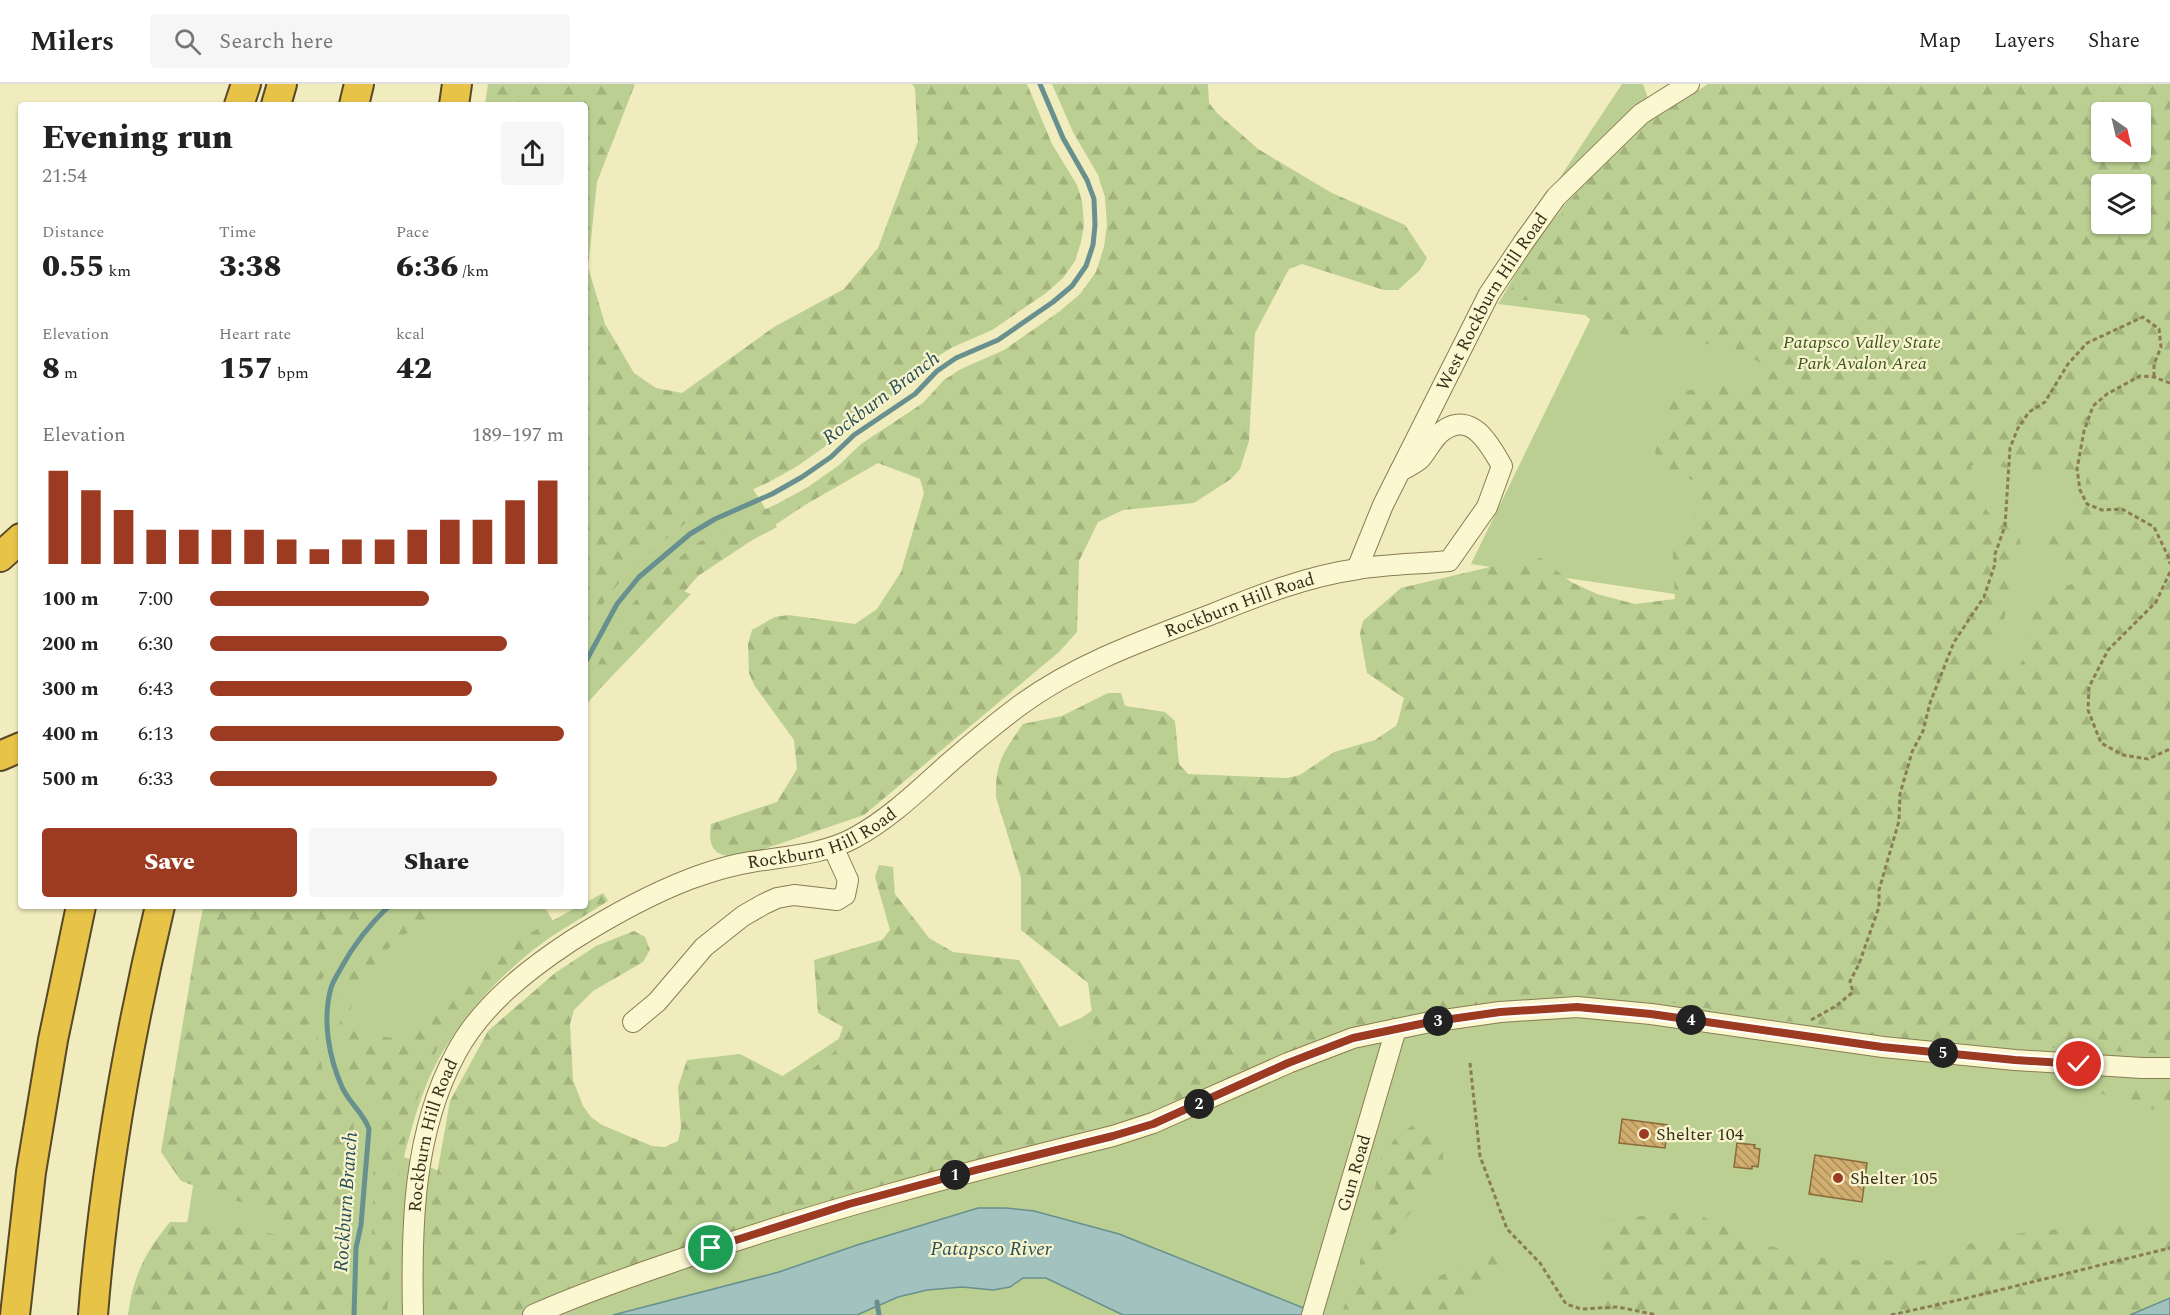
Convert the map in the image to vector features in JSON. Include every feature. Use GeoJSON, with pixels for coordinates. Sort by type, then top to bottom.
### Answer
{"type":"FeatureCollection","features":[{"type":"Feature","properties":{"kind":"highway"},"geometry":{"type":"LineString","coordinates":[[240,102],[246,84]]}},
{"type":"Feature","properties":{"kind":"highway"},"geometry":{"type":"LineString","coordinates":[[277,102],[282,84]]}},
{"type":"Feature","properties":{"kind":"highway"},"geometry":{"type":"LineString","coordinates":[[355,102],[359,84]]}},
{"type":"Feature","properties":{"kind":"highway"},"geometry":{"type":"LineString","coordinates":[[454,102],[457,84]]}},
{"type":"Feature","properties":{"kind":"highway"},"geometry":{"type":"LineString","coordinates":[[0,557],[18,541]]}},
{"type":"Feature","properties":{"kind":"highway"},"geometry":{"type":"LineString","coordinates":[[0,756],[18,748]]}},
{"type":"Feature","properties":{"kind":"highway"},"geometry":{"type":"LineString","coordinates":[[15,1315],[17,1278],[31,1172],[51,1051],[80,909]]}},
{"type":"Feature","properties":{"kind":"highway"},"geometry":{"type":"LineString","coordinates":[[93,1315],[97,1271],[128,1056],[159,909]]}},
{"type":"Feature","properties":{"kind":"street","name":"West Rockburn Hill Road"},"geometry":{"type":"LineString","coordinates":[[1356,569],[1383,504],[1489,294],[1550,206],[1641,114],[1689,84]]}},
{"type":"Feature","properties":{"kind":"street","name":"Rockburn Hill Road"},"geometry":{"type":"LineString","coordinates":[[413,1315],[412,1262],[415,1209],[426,1132],[440,1088],[456,1052],[479,1019],[507,990],[547,957],[640,900],[692,879],[749,862],[793,856],[833,847],[852,839],[887,817],[1022,704],[1101,659],[1240,603],[1305,581],[1356,569],[1449,561],[1487,507],[1502,466],[1488,441],[1468,424],[1457,424],[1442,430],[1418,461],[1400,471]]}},
{"type":"Feature","properties":{"kind":"street"},"geometry":{"type":"LineString","coordinates":[[633,1022],[657,1002],[704,947],[743,916],[777,898],[794,895],[837,900],[845,895],[848,880],[833,847]]}},
{"type":"Feature","properties":{"kind":"street"},"geometry":{"type":"LineString","coordinates":[[533,1315],[576,1296],[700,1252],[849,1204],[1153,1124],[1353,1038],[1430,1022],[1500,1012],[1577,1007],[1651,1014],[1882,1047],[2015,1060],[2170,1068]]}},
{"type":"Feature","properties":{"kind":"street","name":"Gun Road"},"geometry":{"type":"LineString","coordinates":[[1312,1315],[1396,1029]]}},
{"type":"Feature","properties":{"kind":"path"},"geometry":{"type":"LineString","coordinates":[[1819,1024],[1810,1021],[1836,1006],[1853,992],[1850,981],[1859,964],[1879,907],[1879,890],[1899,821],[1900,794],[1912,752],[1923,731],[1930,703],[1954,642],[1984,597],[1995,564],[1995,554],[2005,526],[2010,448],[2018,428],[2029,412],[2045,402],[2068,364],[2087,343],[2144,317],[2159,328],[2161,347],[2154,364],[2154,376]]}},
{"type":"Feature","properties":{"kind":"path"},"geometry":{"type":"LineString","coordinates":[[2170,383],[2154,376],[2140,376],[2107,394],[2093,406],[2084,431],[2077,469],[2080,490],[2087,504],[2102,510],[2122,509],[2154,527],[2170,564]]}},
{"type":"Feature","properties":{"kind":"path"},"geometry":{"type":"LineString","coordinates":[[2170,572],[2156,602],[2108,650],[2089,687],[2088,710],[2102,743],[2123,755],[2148,759],[2170,749]]}},
{"type":"Feature","properties":{"kind":"path"},"geometry":{"type":"LineString","coordinates":[[1470,1063],[1480,1156],[1507,1229],[1540,1263],[1566,1304],[1581,1309],[1618,1308],[1658,1315]]}},
{"type":"Feature","properties":{"kind":"path"},"geometry":{"type":"LineString","coordinates":[[1891,1315],[2170,1248]]}},
{"type":"Feature","properties":{"kind":"green space"},"geometry":{"type":"Polygon","coordinates":[[[488,84],[635,84],[597,182],[588,267],[588,102],[485,102],[488,84]]]}},
{"type":"Feature","properties":{"kind":"green space"},"geometry":{"type":"Polygon","coordinates":[[[912,84],[1027,84],[1052,144],[1077,185],[1082,201],[1084,225],[1081,242],[1075,261],[1063,278],[1046,293],[992,330],[951,348],[929,362],[908,385],[847,426],[823,448],[796,467],[710,509],[683,525],[631,569],[607,597],[588,632],[588,267],[605,324],[634,373],[656,388],[682,393],[774,327],[844,289],[878,248],[918,141],[915,88],[912,84]]]}},
{"type":"Feature","properties":{"kind":"green space"},"geometry":{"type":"Polygon","coordinates":[[[1052,84],[1208,84],[1209,103],[1217,113],[1258,149],[1332,193],[1405,225],[1427,258],[1420,270],[1398,290],[1384,290],[1302,264],[1289,269],[1255,333],[1249,441],[1240,469],[1231,479],[1194,503],[1123,510],[1098,522],[1079,561],[1077,632],[1059,652],[864,815],[741,857],[725,856],[712,846],[711,824],[777,802],[797,769],[794,740],[754,685],[749,673],[748,644],[752,630],[775,617],[788,615],[855,624],[877,609],[901,572],[924,493],[920,479],[878,463],[805,505],[698,576],[588,703],[588,682],[627,611],[648,585],[696,544],[808,487],[838,466],[861,444],[923,403],[944,380],[961,369],[1004,350],[1060,311],[1080,294],[1096,272],[1104,247],[1107,225],[1105,197],[1098,175],[1073,132],[1052,84]]]}},
{"type":"Feature","properties":{"kind":"green space","name":"Patapsco Valley State Park Avalon Area"},"geometry":{"type":"Polygon","coordinates":[[[1622,84],[1643,84],[1655,119],[1708,84],[2170,84],[2170,1315],[173,1315],[213,1057],[257,909],[546,909],[559,931],[497,982],[458,1028],[439,1058],[426,1085],[404,1157],[581,1228],[703,1129],[882,1010],[1018,1045],[1081,1018],[1231,919],[1729,602],[1471,564],[1592,316],[1498,304],[1531,249],[1574,193],[1559,179],[1622,84]]]}},
{"type":"Feature","properties":{"kind":"green space"},"geometry":{"type":"Polygon","coordinates":[[[1717,84],[2170,84],[2170,1054],[1908,1040],[1630,996],[1493,1002],[1363,1026],[1162,1106],[560,1295],[505,1315],[427,1315],[429,1219],[450,1101],[488,1031],[555,973],[596,946],[634,931],[645,937],[650,950],[643,962],[593,991],[574,1010],[570,1024],[573,1080],[583,1106],[591,1117],[602,1125],[652,1146],[665,1147],[678,1141],[681,1128],[678,1087],[687,1060],[740,1054],[788,1079],[811,1070],[834,1052],[843,1027],[818,1013],[814,960],[882,940],[890,930],[875,877],[879,865],[893,867],[895,894],[929,938],[953,952],[1019,960],[1068,1041],[1080,1047],[1091,1040],[1094,1028],[1088,983],[1021,930],[1021,878],[996,797],[999,765],[1023,724],[1062,716],[1108,693],[1121,693],[1125,706],[1165,712],[1175,721],[1179,764],[1188,774],[1287,778],[1300,775],[1334,752],[1375,740],[1397,725],[1404,698],[1367,673],[1360,634],[1363,621],[1401,588],[1528,558],[1541,558],[1571,582],[1597,594],[1635,604],[1675,599],[1672,536],[1695,514],[1700,501],[1700,493],[1699,483],[1661,466],[1655,453],[1669,402],[1677,392],[1761,379],[1768,367],[1732,347],[1604,332],[1574,305],[1505,298],[1583,183],[1630,131],[1660,111],[1717,84]],[[1983,462],[1971,466],[1982,503],[1990,515],[2016,524],[2022,549],[1995,656],[2005,665],[2018,668],[2024,657],[2026,616],[2030,603],[2041,594],[2081,581],[2084,568],[2056,565],[2045,557],[2056,519],[2062,508],[2084,492],[2089,468],[2037,476],[1983,462]]]}},
{"type":"Feature","properties":{"kind":"green space"},"geometry":{"type":"Polygon","coordinates":[[[739,467],[777,527],[667,585],[691,594],[588,701],[588,507],[739,467]]]}},
{"type":"Feature","properties":{"kind":"green space"},"geometry":{"type":"Polygon","coordinates":[[[603,893],[608,901],[525,953],[443,1034],[409,1119],[395,1200],[387,1315],[364,1315],[373,1222],[373,1174],[378,1131],[375,1111],[354,1085],[344,1062],[340,1033],[342,990],[362,952],[402,909],[445,909],[396,940],[355,987],[348,1023],[364,1036],[403,1038],[480,970],[523,937],[574,909],[588,909],[588,901],[603,893]]]}},
{"type":"Feature","properties":{"kind":"green space"},"geometry":{"type":"Polygon","coordinates":[[[203,909],[369,909],[343,940],[320,983],[316,1005],[317,1035],[322,1069],[334,1097],[353,1120],[354,1131],[350,1173],[350,1221],[344,1298],[340,1315],[128,1315],[137,1277],[147,1255],[170,1222],[216,1223],[278,1235],[283,1217],[181,1181],[161,1152],[203,909]]]}},
{"type":"Feature","properties":{"kind":"green space"},"geometry":{"type":"Polygon","coordinates":[[[2066,1083],[2170,1089],[2170,1116],[2162,1112],[2066,1083]]]}},
{"type":"Feature","properties":{"kind":"green space"},"geometry":{"type":"Polygon","coordinates":[[[1419,1121],[1441,1136],[1444,1165],[1387,1245],[1384,1271],[1389,1282],[1400,1290],[1413,1289],[1501,1246],[1505,1258],[1490,1284],[1440,1315],[1341,1315],[1359,1267],[1381,1158],[1397,1136],[1419,1121]]]}},
{"type":"Feature","properties":{"kind":"green space"},"geometry":{"type":"Polygon","coordinates":[[[1691,1211],[1760,1244],[1832,1260],[1922,1261],[1989,1237],[2110,1223],[2166,1224],[2170,1228],[2170,1298],[2130,1315],[1606,1315],[1595,1276],[1603,1220],[1691,1211]]]}},
{"type":"Feature","properties":{"kind":"water","name":"Patapsco River"},"geometry":{"type":"Polygon","coordinates":[[[978,1208],[1034,1211],[1119,1234],[1321,1315],[1123,1315],[1046,1278],[1023,1278],[1010,1287],[993,1290],[962,1287],[927,1290],[898,1297],[857,1315],[613,1315],[779,1272],[857,1245],[978,1208]]]}},
{"type":"Feature","properties":{"kind":"water"},"geometry":{"type":"Polygon","coordinates":[[[2170,1298],[2170,1315],[2130,1315],[2170,1298]]]}},
{"type":"Feature","properties":{"kind":"building","name":"Shelter 104"},"geometry":{"type":"Polygon","coordinates":[[[1622,1119],[1668,1125],[1665,1148],[1619,1143],[1622,1119]]]}},
{"type":"Feature","properties":{"kind":"building"},"geometry":{"type":"Polygon","coordinates":[[[1737,1143],[1755,1145],[1754,1148],[1760,1149],[1758,1167],[1752,1166],[1752,1169],[1734,1167],[1737,1143]]]}},
{"type":"Feature","properties":{"kind":"building","name":"Shelter 105"},"geometry":{"type":"Polygon","coordinates":[[[1815,1155],[1867,1163],[1862,1202],[1809,1194],[1815,1155]]]}},
{"type":"Feature","properties":{"kind":"waterway","name":"Rockburn Branch"},"geometry":{"type":"LineString","coordinates":[[588,657],[617,604],[639,577],[690,534],[715,519],[772,494],[802,477],[831,457],[854,435],[915,394],[937,371],[956,358],[998,340],[1072,286],[1086,266],[1093,245],[1094,199],[1087,180],[1063,138],[1040,84]]}},
{"type":"Feature","properties":{"kind":"waterway","name":"Rockburn Branch"},"geometry":{"type":"LineString","coordinates":[[354,1315],[356,1248],[361,1225],[369,1129],[345,1093],[337,1076],[328,1039],[328,1000],[332,985],[346,959],[362,935],[386,909]]}},
{"type":"Feature","properties":{"kind":"waterway"},"geometry":{"type":"LineString","coordinates":[[877,1302],[879,1315]]}},
{"type":"Feature","properties":{"kind":"place","name":"Shelter 104"},"geometry":{"type":"Point","coordinates":[1644,1134]}},
{"type":"Feature","properties":{"kind":"place","name":"Shelter 105"},"geometry":{"type":"Point","coordinates":[1838,1178]}},
{"type":"Feature","properties":{"kind":"route"},"geometry":{"type":"LineString","coordinates":[[711,1248],[849,1204],[1153,1124],[1288,1063],[1353,1038],[1430,1022],[1500,1012],[1577,1007],[1651,1014],[1882,1047],[2079,1064]]}}]}
